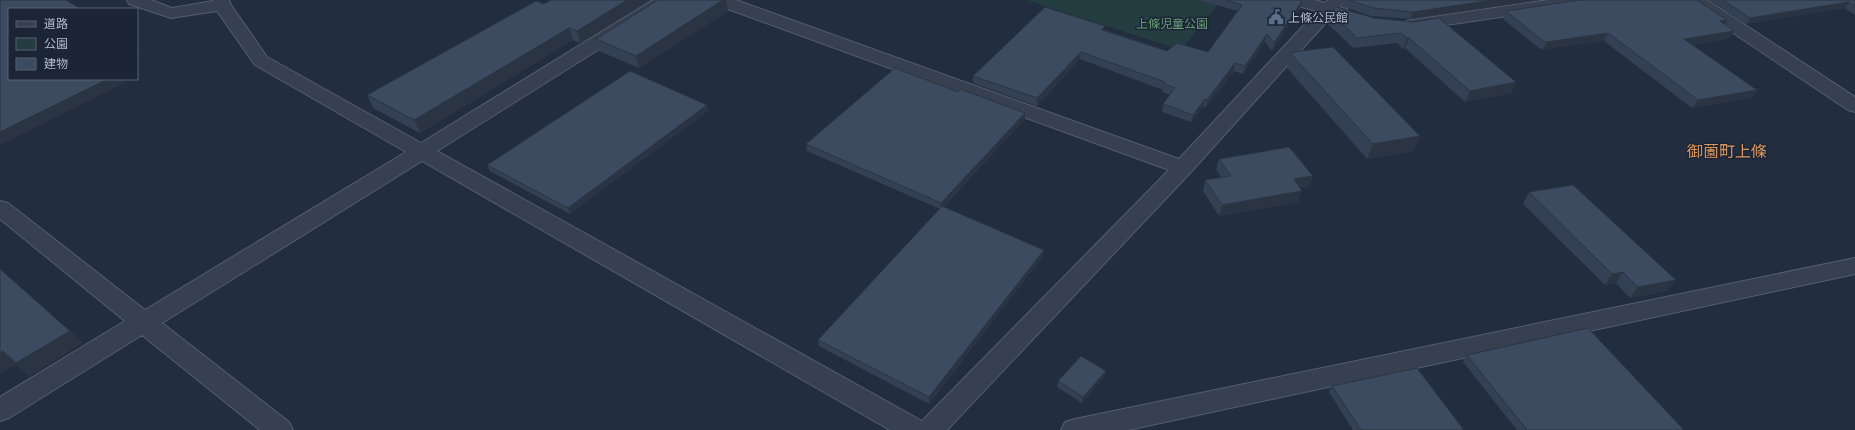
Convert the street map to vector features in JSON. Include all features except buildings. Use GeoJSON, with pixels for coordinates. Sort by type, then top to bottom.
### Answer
{"type":"FeatureCollection","features":[{"type":"Feature","properties":{"kind":"street"},"geometry":{"type":"LineString","coordinates":[[135,0],[171,14],[221,2],[261,61],[914,430]]}},
{"type":"Feature","properties":{"kind":"street"},"geometry":{"type":"LineString","coordinates":[[0,410],[666,0]]}},
{"type":"Feature","properties":{"kind":"street"},"geometry":{"type":"LineString","coordinates":[[720,0],[1183,168]]}},
{"type":"Feature","properties":{"kind":"street"},"geometry":{"type":"LineString","coordinates":[[1296,0],[1332,5],[1356,18]]}},
{"type":"Feature","properties":{"kind":"street"},"geometry":{"type":"LineString","coordinates":[[1397,24],[1410,26],[1583,0]]}},
{"type":"Feature","properties":{"kind":"street"},"geometry":{"type":"LineString","coordinates":[[1696,0],[1855,106]]}},
{"type":"Feature","properties":{"kind":"street"},"geometry":{"type":"LineString","coordinates":[[930,430],[1183,168],[1332,5]]}},
{"type":"Feature","properties":{"kind":"street"},"geometry":{"type":"LineString","coordinates":[[0,208],[279,430]]}},
{"type":"Feature","properties":{"kind":"street"},"geometry":{"type":"LineString","coordinates":[[1075,430],[1855,266]]}},
{"type":"Feature","properties":{"kind":"green space","name":"上條児童公園"},"geometry":{"type":"Polygon","coordinates":[[[1027,0],[1221,0],[1181,50],[1027,0]]]}},
{"type":"Feature","properties":{"kind":"place","name":"上條公民館"},"geometry":{"type":"Point","coordinates":[1276,17]}},
{"type":"Feature","properties":{"kind":"district","name":"御薗町上條"},"geometry":{"type":"Point","coordinates":[1727,151]}}]}
